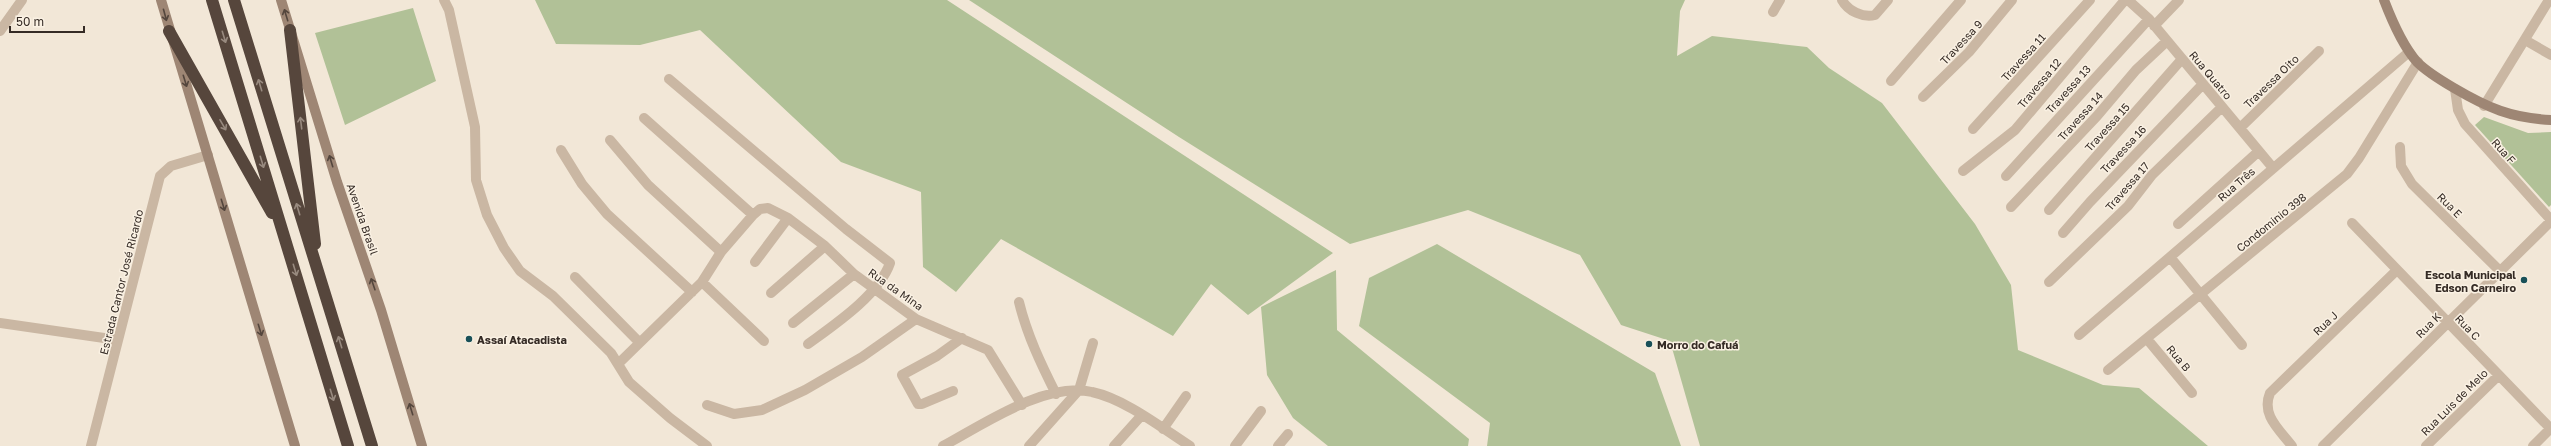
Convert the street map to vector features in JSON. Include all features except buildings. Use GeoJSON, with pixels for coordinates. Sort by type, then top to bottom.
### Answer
{"type":"FeatureCollection","features":[{"type":"Feature","properties":{"kind":"highway"},"geometry":{"type":"LineString","coordinates":[[212,0],[348,446]]}},
{"type":"Feature","properties":{"kind":"highway"},"geometry":{"type":"LineString","coordinates":[[234,0],[372,446]]}},
{"type":"Feature","properties":{"kind":"highway"},"geometry":{"type":"LineString","coordinates":[[290,30],[318,273]]}},
{"type":"Feature","properties":{"kind":"highway"},"geometry":{"type":"LineString","coordinates":[[169,31],[284,233]]}},
{"type":"Feature","properties":{"kind":"main road"},"geometry":{"type":"LineString","coordinates":[[161,0],[169,31],[208,155],[295,446]]}},
{"type":"Feature","properties":{"kind":"main road","name":"Avenida Brasil"},"geometry":{"type":"LineString","coordinates":[[281,0],[337,182],[381,310],[422,446]]}},
{"type":"Feature","properties":{"kind":"main road"},"geometry":{"type":"LineString","coordinates":[[2384,0],[2409,52],[2418,62],[2455,89],[2484,106],[2518,117],[2551,120]]}},
{"type":"Feature","properties":{"kind":"street"},"geometry":{"type":"LineString","coordinates":[[0,31],[4,15],[22,0]]}},
{"type":"Feature","properties":{"kind":"street"},"geometry":{"type":"LineString","coordinates":[[444,0],[449,10],[475,127],[476,180],[487,215],[520,271],[553,296],[619,364],[629,382],[670,418],[707,446]]}},
{"type":"Feature","properties":{"kind":"street"},"geometry":{"type":"LineString","coordinates":[[1773,12],[1780,0]]}},
{"type":"Feature","properties":{"kind":"street"},"geometry":{"type":"LineString","coordinates":[[1842,0],[1846,5],[1863,16],[1874,15],[1888,0]]}},
{"type":"Feature","properties":{"kind":"street"},"geometry":{"type":"LineString","coordinates":[[1891,81],[1961,0]]}},
{"type":"Feature","properties":{"kind":"street","name":"Travessa 9"},"geometry":{"type":"LineString","coordinates":[[1923,97],[1970,52],[2012,0]]}},
{"type":"Feature","properties":{"kind":"street","name":"Travessa 11"},"geometry":{"type":"LineString","coordinates":[[1973,129],[2090,0]]}},
{"type":"Feature","properties":{"kind":"street","name":"Rua Quatro"},"geometry":{"type":"LineString","coordinates":[[2126,0],[2152,23],[2273,168]]}},
{"type":"Feature","properties":{"kind":"street","name":"Travessa 12"},"geometry":{"type":"LineString","coordinates":[[1963,171],[2015,130],[2126,0]]}},
{"type":"Feature","properties":{"kind":"street","name":"Travessa 13"},"geometry":{"type":"LineString","coordinates":[[2006,176],[2152,23],[2179,0]]}},
{"type":"Feature","properties":{"kind":"street"},"geometry":{"type":"LineString","coordinates":[[2484,106],[2548,0]]}},
{"type":"Feature","properties":{"kind":"street"},"geometry":{"type":"LineString","coordinates":[[2525,40],[2551,55]]}},
{"type":"Feature","properties":{"kind":"street","name":"Travessa 14"},"geometry":{"type":"LineString","coordinates":[[2011,206],[2097,116],[2136,70],[2167,41]]}},
{"type":"Feature","properties":{"kind":"street","name":"Travessa Oito"},"geometry":{"type":"LineString","coordinates":[[2240,128],[2318,51]]}},
{"type":"Feature","properties":{"kind":"street","name":"Rua Três"},"geometry":{"type":"LineString","coordinates":[[2079,334],[2409,52]]}},
{"type":"Feature","properties":{"kind":"street","name":"Travessa 15"},"geometry":{"type":"LineString","coordinates":[[2050,210],[2182,59]]}},
{"type":"Feature","properties":{"kind":"street","name":"Condominio 398"},"geometry":{"type":"LineString","coordinates":[[2108,370],[2347,174],[2359,158],[2418,62]]}},
{"type":"Feature","properties":{"kind":"street"},"geometry":{"type":"LineString","coordinates":[[669,79],[846,229],[889,261],[890,266],[873,289],[842,319],[808,344]]}},
{"type":"Feature","properties":{"kind":"street","name":"Travessa 16"},"geometry":{"type":"LineString","coordinates":[[2063,233],[2090,202],[2203,84]]}},
{"type":"Feature","properties":{"kind":"street","name":"Rua F"},"geometry":{"type":"LineString","coordinates":[[2455,89],[2458,110],[2465,124],[2551,220]]}},
{"type":"Feature","properties":{"kind":"street","name":"Travessa 17"},"geometry":{"type":"LineString","coordinates":[[2049,282],[2128,206],[2157,169],[2222,107]]}},
{"type":"Feature","properties":{"kind":"street"},"geometry":{"type":"LineString","coordinates":[[619,364],[638,342],[702,282],[721,252],[752,215],[644,118]]}},
{"type":"Feature","properties":{"kind":"street"},"geometry":{"type":"LineString","coordinates":[[610,140],[648,185],[721,252]]}},
{"type":"Feature","properties":{"kind":"street","name":"Rua E"},"geometry":{"type":"LineString","coordinates":[[2400,147],[2401,166],[2412,184],[2500,271]]}},
{"type":"Feature","properties":{"kind":"street"},"geometry":{"type":"LineString","coordinates":[[561,150],[582,184],[607,214],[692,292]]}},
{"type":"Feature","properties":{"kind":"street"},"geometry":{"type":"LineString","coordinates":[[2178,224],[2259,151]]}},
{"type":"Feature","properties":{"kind":"street","name":"Estrada Cantor José Ricardo"},"geometry":{"type":"LineString","coordinates":[[91,446],[160,176],[171,166],[208,155]]}},
{"type":"Feature","properties":{"kind":"street","name":"Rua da Mina"},"geometry":{"type":"LineString","coordinates":[[752,215],[760,209],[768,208],[788,218],[825,246],[854,274],[873,289],[916,318],[988,350],[1022,405]]}},
{"type":"Feature","properties":{"kind":"street"},"geometry":{"type":"LineString","coordinates":[[755,262],[788,218]]}},
{"type":"Feature","properties":{"kind":"street","name":"Rua K"},"geometry":{"type":"LineString","coordinates":[[2323,446],[2551,220]]}},
{"type":"Feature","properties":{"kind":"street","name":"Rua C"},"geometry":{"type":"LineString","coordinates":[[2352,223],[2498,376],[2551,429]]}},
{"type":"Feature","properties":{"kind":"street"},"geometry":{"type":"LineString","coordinates":[[771,293],[825,246]]}},
{"type":"Feature","properties":{"kind":"street"},"geometry":{"type":"LineString","coordinates":[[2170,257],[2242,345]]}},
{"type":"Feature","properties":{"kind":"street","name":"Rua J"},"geometry":{"type":"LineString","coordinates":[[2292,446],[2268,414],[2265,407],[2270,393],[2397,270]]}},
{"type":"Feature","properties":{"kind":"street"},"geometry":{"type":"LineString","coordinates":[[793,323],[854,274]]}},
{"type":"Feature","properties":{"kind":"street"},"geometry":{"type":"LineString","coordinates":[[575,277],[638,342]]}},
{"type":"Feature","properties":{"kind":"street"},"geometry":{"type":"LineString","coordinates":[[702,282],[764,341]]}},
{"type":"Feature","properties":{"kind":"street"},"geometry":{"type":"LineString","coordinates":[[1019,302],[1025,327],[1034,351],[1056,394]]}},
{"type":"Feature","properties":{"kind":"street"},"geometry":{"type":"LineString","coordinates":[[707,405],[734,414],[762,410],[805,390],[862,357],[916,318]]}},
{"type":"Feature","properties":{"kind":"street"},"geometry":{"type":"LineString","coordinates":[[0,324],[118,340]]}},
{"type":"Feature","properties":{"kind":"street"},"geometry":{"type":"LineString","coordinates":[[953,391],[922,404],[918,404],[902,375],[936,356],[962,338]]}},
{"type":"Feature","properties":{"kind":"street","name":"Rua B"},"geometry":{"type":"LineString","coordinates":[[2147,339],[2192,393]]}},
{"type":"Feature","properties":{"kind":"street"},"geometry":{"type":"LineString","coordinates":[[1029,446],[1080,390],[1093,343]]}},
{"type":"Feature","properties":{"kind":"street","name":"Rua Luis de Melo"},"geometry":{"type":"LineString","coordinates":[[2426,446],[2498,376]]}},
{"type":"Feature","properties":{"kind":"street"},"geometry":{"type":"LineString","coordinates":[[943,446],[1022,405],[1056,394],[1080,390],[1107,397],[1142,416],[1190,446]]}},
{"type":"Feature","properties":{"kind":"street"},"geometry":{"type":"LineString","coordinates":[[1163,429],[1186,396]]}},
{"type":"Feature","properties":{"kind":"street"},"geometry":{"type":"LineString","coordinates":[[1235,446],[1261,411]]}},
{"type":"Feature","properties":{"kind":"street"},"geometry":{"type":"LineString","coordinates":[[1114,446],[1142,416]]}},
{"type":"Feature","properties":{"kind":"street"},"geometry":{"type":"LineString","coordinates":[[2533,446],[2551,429]]}},
{"type":"Feature","properties":{"kind":"street"},"geometry":{"type":"LineString","coordinates":[[1278,446],[1288,434]]}},
{"type":"Feature","properties":{"kind":"green space"},"geometry":{"type":"Polygon","coordinates":[[[535,0],[947,0],[1333,253],[1248,315],[1211,284],[1173,336],[1001,239],[956,292],[923,267],[921,192],[841,162],[700,30],[640,45],[556,44],[535,0]]]}},
{"type":"Feature","properties":{"kind":"green space"},"geometry":{"type":"Polygon","coordinates":[[[969,0],[1685,0],[1680,11],[1677,56],[1712,36],[1807,47],[1829,68],[1882,103],[1975,224],[2011,285],[2018,350],[2103,385],[2139,388],[2208,446],[1700,446],[1670,341],[1621,325],[1580,255],[1468,210],[1350,244],[1179,137],[969,0]]]}},
{"type":"Feature","properties":{"kind":"green space"},"geometry":{"type":"Polygon","coordinates":[[[413,8],[436,81],[345,125],[315,33],[413,8]]]}},
{"type":"Feature","properties":{"kind":"green space"},"geometry":{"type":"Polygon","coordinates":[[[2484,117],[2528,133],[2551,132],[2551,205],[2549,207],[2475,125],[2484,117]]]}},
{"type":"Feature","properties":{"kind":"green space"},"geometry":{"type":"Polygon","coordinates":[[[1437,244],[1655,373],[1681,446],[1487,446],[1490,423],[1359,326],[1369,278],[1437,244]]]}},
{"type":"Feature","properties":{"kind":"green space"},"geometry":{"type":"Polygon","coordinates":[[[1336,270],[1337,330],[1469,439],[1468,446],[1328,446],[1293,418],[1267,375],[1261,307],[1336,270]]]}},
{"type":"Feature","properties":{"kind":"place","name":"Escola Municipal Edson Carneiro"},"geometry":{"type":"Point","coordinates":[2524,280]}},
{"type":"Feature","properties":{"kind":"place","name":"Assaí Atacadista"},"geometry":{"type":"Point","coordinates":[469,339]}},
{"type":"Feature","properties":{"kind":"place","name":"Morro do Cafuá"},"geometry":{"type":"Point","coordinates":[1649,344]}}]}
